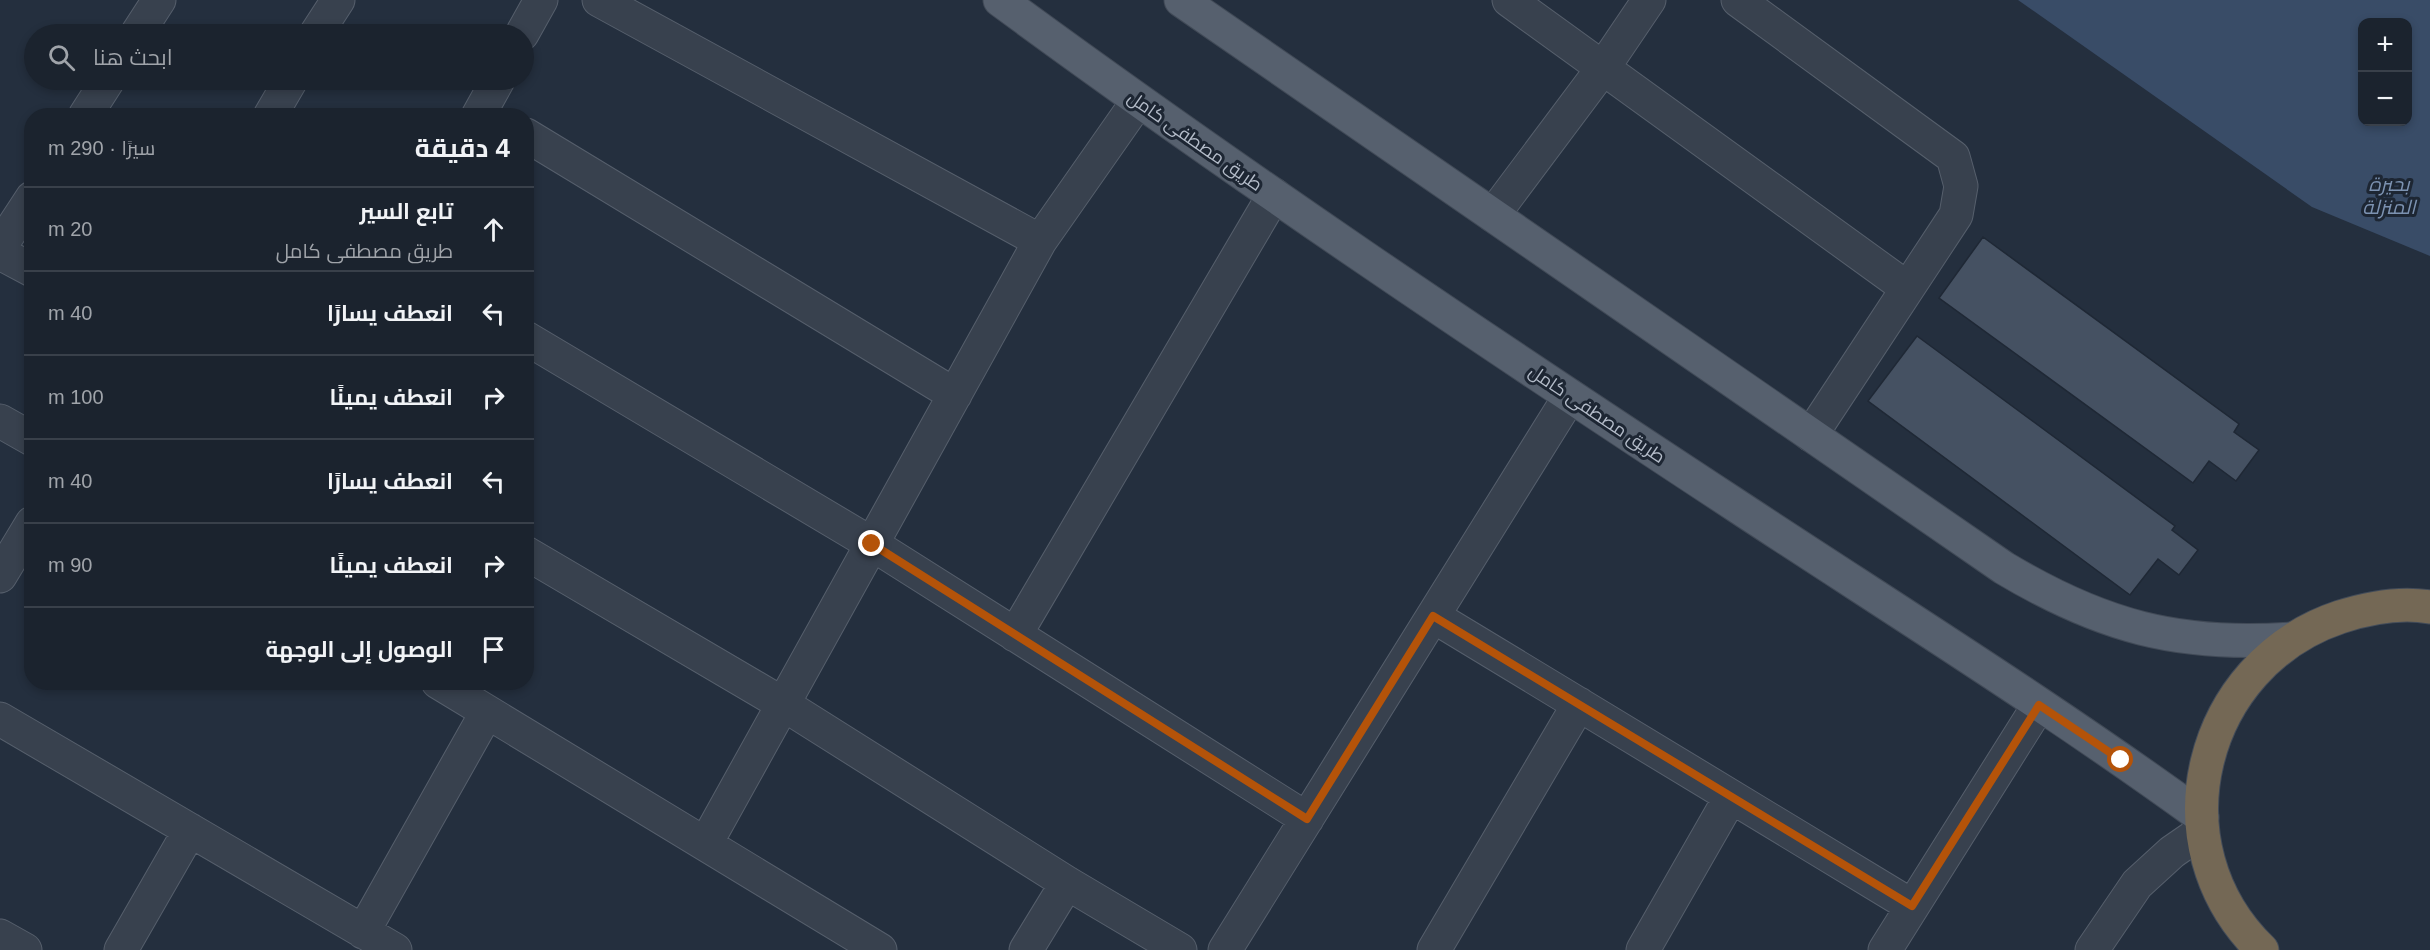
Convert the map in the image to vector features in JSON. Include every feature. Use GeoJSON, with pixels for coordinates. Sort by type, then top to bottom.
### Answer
{"type":"FeatureCollection","features":[{"type":"Feature","properties":{"kind":"highway"},"geometry":{"type":"LineString","coordinates":[[2391,606],[2430,587]]}},
{"type":"Feature","properties":{"kind":"highway"},"geometry":{"type":"LineString","coordinates":[[2262,950],[2236,919],[2222,895],[2211,869],[2201,825],[2203,782],[2211,748],[2223,716],[2242,687],[2264,661],[2291,639],[2322,623],[2356,612],[2391,606],[2430,607]]}},
{"type":"Feature","properties":{"kind":"main road","name":"طريق مصطفى كامل"},"geometry":{"type":"LineString","coordinates":[[1000,0],[1137,101],[1570,396],[2039,705],[2201,825]]}},
{"type":"Feature","properties":{"kind":"main road"},"geometry":{"type":"LineString","coordinates":[[1181,0],[2004,568],[2045,592],[2087,612],[2132,627],[2178,637],[2216,641],[2291,639]]}},
{"type":"Feature","properties":{"kind":"street"},"geometry":{"type":"LineString","coordinates":[[143,24],[159,0]]}},
{"type":"Feature","properties":{"kind":"street"},"geometry":{"type":"LineString","coordinates":[[322,24],[338,0]]}},
{"type":"Feature","properties":{"kind":"street"},"geometry":{"type":"LineString","coordinates":[[528,24],[541,0]]}},
{"type":"Feature","properties":{"kind":"street"},"geometry":{"type":"LineString","coordinates":[[599,0],[1041,241]]}},
{"type":"Feature","properties":{"kind":"street"},"geometry":{"type":"LineString","coordinates":[[1509,0],[1907,288]]}},
{"type":"Feature","properties":{"kind":"street"},"geometry":{"type":"LineString","coordinates":[[1493,215],[1603,68],[1649,0]]}},
{"type":"Feature","properties":{"kind":"street"},"geometry":{"type":"LineString","coordinates":[[1738,0],[1953,157],[1961,186],[1956,215],[1811,435]]}},
{"type":"Feature","properties":{"kind":"street"},"geometry":{"type":"LineString","coordinates":[[90,108],[102,90]]}},
{"type":"Feature","properties":{"kind":"street"},"geometry":{"type":"LineString","coordinates":[[275,108],[285,90]]}},
{"type":"Feature","properties":{"kind":"street"},"geometry":{"type":"LineString","coordinates":[[487,108],[494,90]]}},
{"type":"Feature","properties":{"kind":"street"},"geometry":{"type":"LineString","coordinates":[[706,843],[1041,241],[1137,101]]}},
{"type":"Feature","properties":{"kind":"street"},"geometry":{"type":"LineString","coordinates":[[534,140],[955,395]]}},
{"type":"Feature","properties":{"kind":"street"},"geometry":{"type":"LineString","coordinates":[[1015,635],[1274,195]]}},
{"type":"Feature","properties":{"kind":"street"},"geometry":{"type":"LineString","coordinates":[[0,247],[24,210]]}},
{"type":"Feature","properties":{"kind":"street"},"geometry":{"type":"LineString","coordinates":[[0,254],[24,266]]}},
{"type":"Feature","properties":{"kind":"street"},"geometry":{"type":"LineString","coordinates":[[534,343],[872,544],[1307,819]]}},
{"type":"Feature","properties":{"kind":"street"},"geometry":{"type":"LineString","coordinates":[[1225,950],[1570,396]]}},
{"type":"Feature","properties":{"kind":"street"},"geometry":{"type":"LineString","coordinates":[[0,421],[24,434]]}},
{"type":"Feature","properties":{"kind":"street"},"geometry":{"type":"LineString","coordinates":[[0,576],[24,536]]}},
{"type":"Feature","properties":{"kind":"street"},"geometry":{"type":"LineString","coordinates":[[534,559],[783,704],[1067,883],[1180,950]]}},
{"type":"Feature","properties":{"kind":"street"},"geometry":{"type":"LineString","coordinates":[[1433,616],[1912,906]]}},
{"type":"Feature","properties":{"kind":"street"},"geometry":{"type":"LineString","coordinates":[[451,690],[880,950]]}},
{"type":"Feature","properties":{"kind":"street"},"geometry":{"type":"LineString","coordinates":[[1434,950],[1579,704]]}},
{"type":"Feature","properties":{"kind":"street"},"geometry":{"type":"LineString","coordinates":[[1885,950],[2039,705]]}},
{"type":"Feature","properties":{"kind":"street"},"geometry":{"type":"LineString","coordinates":[[363,932],[487,712]]}},
{"type":"Feature","properties":{"kind":"street"},"geometry":{"type":"LineString","coordinates":[[0,719],[395,950]]}},
{"type":"Feature","properties":{"kind":"street"},"geometry":{"type":"LineString","coordinates":[[1643,950],[1731,798]]}},
{"type":"Feature","properties":{"kind":"street"},"geometry":{"type":"LineString","coordinates":[[2092,950],[2137,884],[2201,825]]}},
{"type":"Feature","properties":{"kind":"street"},"geometry":{"type":"LineString","coordinates":[[121,950],[190,830]]}},
{"type":"Feature","properties":{"kind":"street"},"geometry":{"type":"LineString","coordinates":[[1026,950],[1067,883]]}},
{"type":"Feature","properties":{"kind":"street"},"geometry":{"type":"LineString","coordinates":[[0,936],[25,950]]}},
{"type":"Feature","properties":{"kind":"water","name":"بحيرة المنزلة"},"geometry":{"type":"Polygon","coordinates":[[[2018,0],[2430,0],[2430,256],[2312,207],[2018,0]]]}},
{"type":"Feature","properties":{"kind":"building"},"geometry":{"type":"Polygon","coordinates":[[[1983,237],[2239,424],[2234,432],[2259,450],[2236,481],[2209,461],[2193,483],[1939,298],[1983,237]]]}},
{"type":"Feature","properties":{"kind":"building"},"geometry":{"type":"Polygon","coordinates":[[[1917,336],[2175,526],[2172,530],[2198,550],[2179,575],[2158,559],[2130,595],[1868,401],[1917,336]]]}},
{"type":"Feature","properties":{"kind":"route"},"geometry":{"type":"LineString","coordinates":[[872,544],[1307,819],[1433,616],[1912,906],[2039,705],[2121,760]]}}]}
